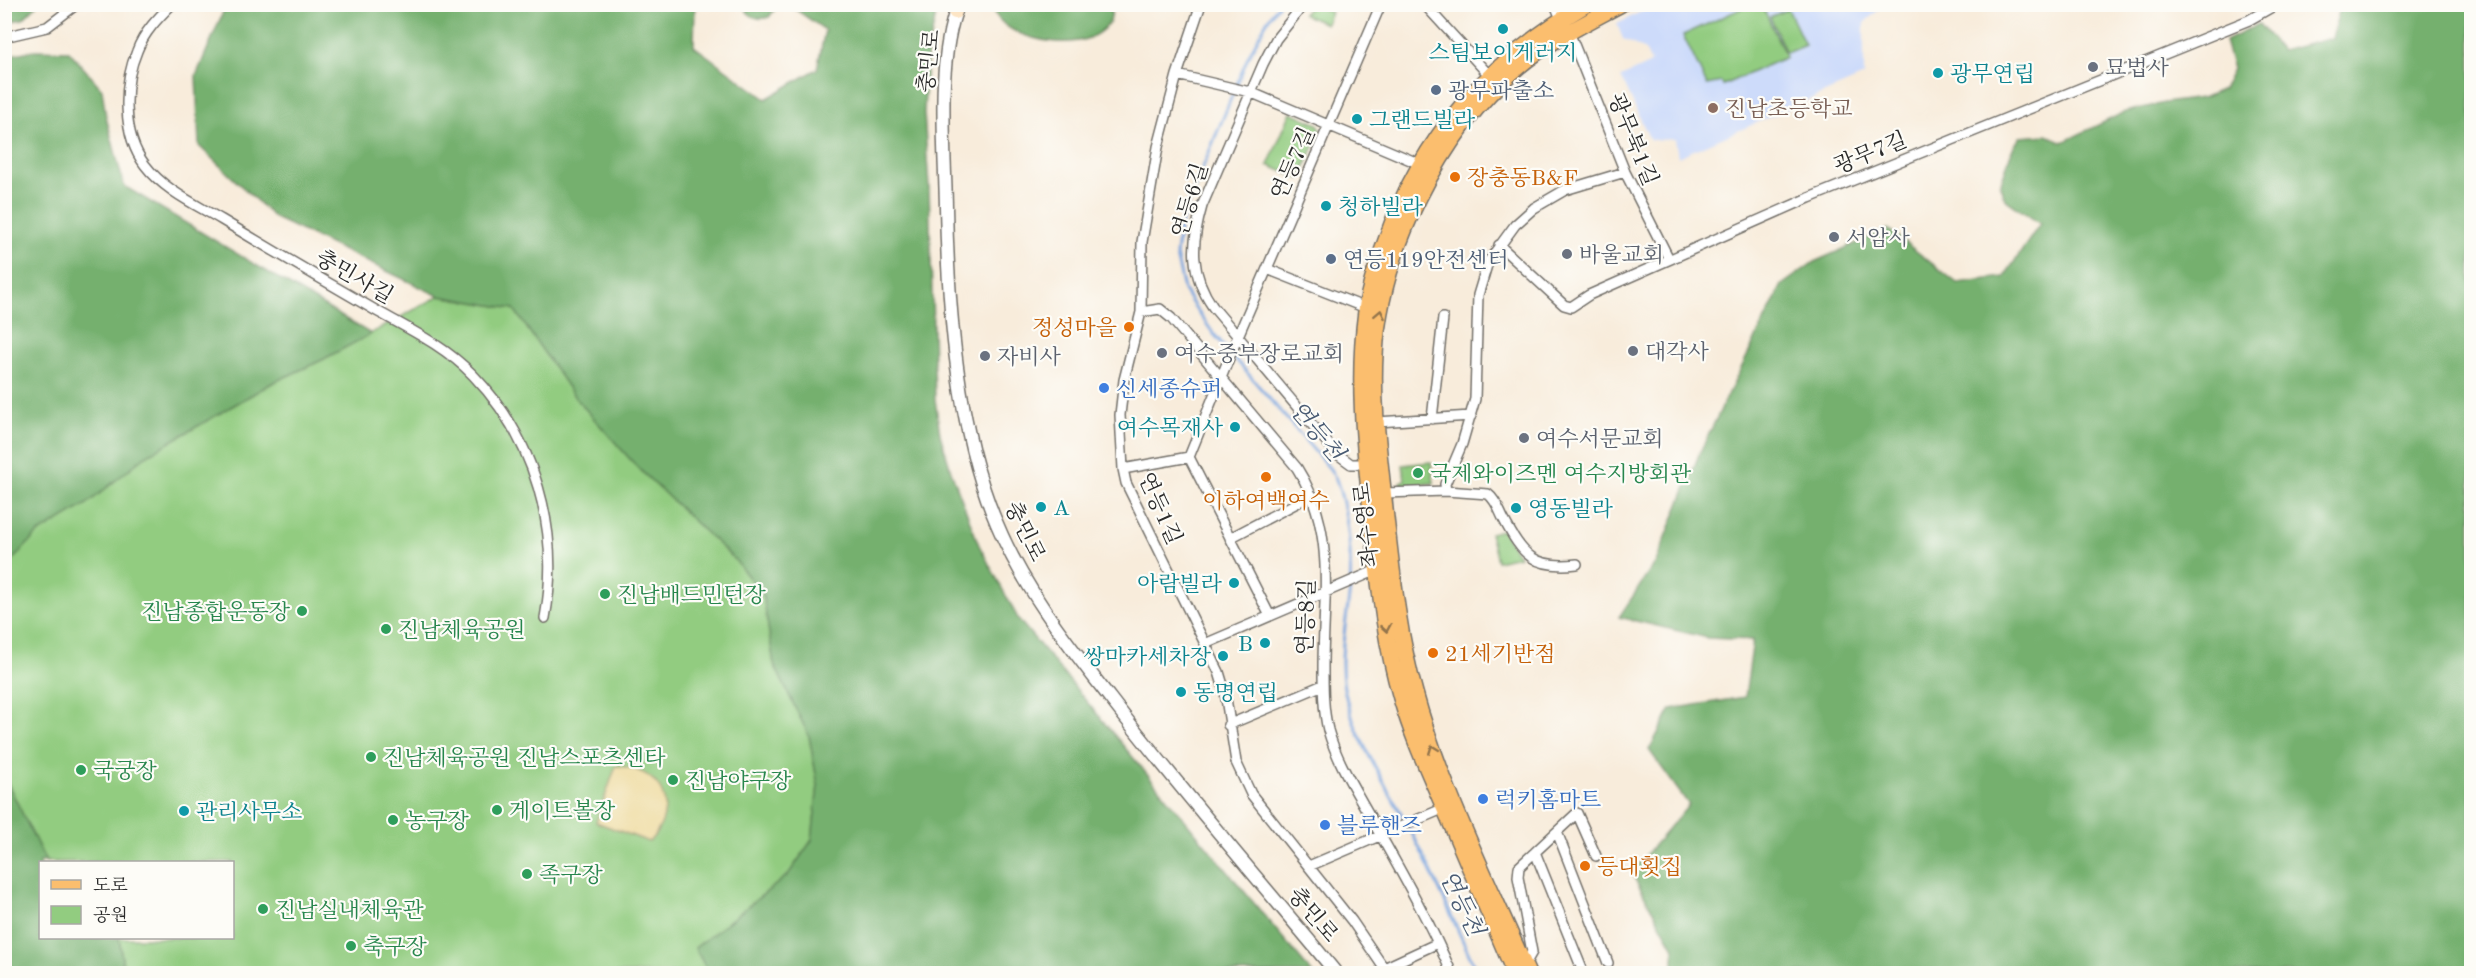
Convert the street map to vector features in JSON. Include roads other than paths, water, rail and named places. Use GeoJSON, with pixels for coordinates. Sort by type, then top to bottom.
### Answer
{"type":"FeatureCollection","features":[{"type":"Feature","properties":{"kind":"main road","name":"좌수영로"},"geometry":{"type":"LineString","coordinates":[[1443,808],[1428,736],[1408,666],[1395,594],[1384,494],[1370,455],[1377,422],[1375,354],[1380,316],[1394,261],[1420,197],[1452,142],[1479,105],[1518,66],[1587,4]]}},
{"type":"Feature","properties":{"kind":"main road","name":"좌수영로"},"geometry":{"type":"LineString","coordinates":[[1522,971],[1443,808],[1415,742],[1401,697],[1374,571],[1370,455],[1360,374],[1366,309],[1391,226],[1420,164],[1460,105],[1489,75],[1530,40],[1621,4]]}},
{"type":"Feature","properties":{"kind":"street"},"geometry":{"type":"LineString","coordinates":[[4,37],[47,27],[77,4]]}},
{"type":"Feature","properties":{"kind":"street","name":"충민사길"},"geometry":{"type":"LineString","coordinates":[[172,4],[152,24],[137,50],[128,79],[127,108],[132,138],[144,164],[164,185],[439,346],[472,375],[499,407],[520,440],[536,479],[550,549],[550,589],[545,618]]}},
{"type":"Feature","properties":{"kind":"street","name":"연등1길"},"geometry":{"type":"LineString","coordinates":[[1201,4],[1177,75],[1158,147],[1142,242],[1141,312],[1124,380],[1120,415],[1123,469],[1133,500],[1222,682],[1236,762],[1251,794],[1352,921],[1386,971]]}},
{"type":"Feature","properties":{"kind":"street","name":"연등6길"},"geometry":{"type":"LineString","coordinates":[[1304,4],[1276,39],[1250,93],[1204,201],[1193,248],[1195,268],[1202,290],[1336,453],[1351,464],[1370,455]]}},
{"type":"Feature","properties":{"kind":"street","name":"연등7길"},"geometry":{"type":"LineString","coordinates":[[1221,379],[1381,4]]}},
{"type":"Feature","properties":{"kind":"street"},"geometry":{"type":"LineString","coordinates":[[1424,4],[1489,75]]}},
{"type":"Feature","properties":{"kind":"street"},"geometry":{"type":"LineString","coordinates":[[1555,4],[1565,26]]}},
{"type":"Feature","properties":{"kind":"street","name":"광무7길"},"geometry":{"type":"LineString","coordinates":[[1499,245],[1569,307],[1589,295],[1806,200],[2250,20],[2277,4]]}},
{"type":"Feature","properties":{"kind":"street","name":"충민로"},"geometry":{"type":"LineString","coordinates":[[956,7],[949,39],[944,104],[946,222],[955,341],[967,422],[983,486],[997,526],[1041,605],[1075,654],[1152,753],[1336,974]]}},
{"type":"Feature","properties":{"kind":"street","name":"광무북1길"},"geometry":{"type":"LineString","coordinates":[[1565,26],[1625,172],[1669,259]]}},
{"type":"Feature","properties":{"kind":"street"},"geometry":{"type":"LineString","coordinates":[[1177,75],[1250,93],[1420,164]]}},
{"type":"Feature","properties":{"kind":"street"},"geometry":{"type":"LineString","coordinates":[[1446,491],[1445,484],[1471,416],[1476,387],[1478,295],[1488,262],[1499,245],[1524,217],[1560,192],[1625,172]]}},
{"type":"Feature","properties":{"kind":"street"},"geometry":{"type":"LineString","coordinates":[[1267,269],[1366,309]]}},
{"type":"Feature","properties":{"kind":"street","name":"연등8길"},"geometry":{"type":"LineString","coordinates":[[1141,312],[1156,309],[1168,314],[1297,468],[1312,495],[1323,535],[1327,591],[1323,684],[1329,734],[1342,765],[1438,943],[1452,974]]}},
{"type":"Feature","properties":{"kind":"street"},"geometry":{"type":"LineString","coordinates":[[1432,418],[1443,318]]}},
{"type":"Feature","properties":{"kind":"street"},"geometry":{"type":"LineString","coordinates":[[1221,379],[1189,457],[1270,616]]}},
{"type":"Feature","properties":{"kind":"street"},"geometry":{"type":"LineString","coordinates":[[1377,422],[1471,416]]}},
{"type":"Feature","properties":{"kind":"street"},"geometry":{"type":"LineString","coordinates":[[1123,469],[1189,457]]}},
{"type":"Feature","properties":{"kind":"street"},"geometry":{"type":"LineString","coordinates":[[1384,494],[1446,491],[1490,495],[1515,538],[1530,557],[1546,565],[1577,564]]}},
{"type":"Feature","properties":{"kind":"street"},"geometry":{"type":"LineString","coordinates":[[1230,538],[1312,495]]}},
{"type":"Feature","properties":{"kind":"street"},"geometry":{"type":"LineString","coordinates":[[1204,644],[1374,571]]}},
{"type":"Feature","properties":{"kind":"street"},"geometry":{"type":"LineString","coordinates":[[1228,725],[1323,684]]}},
{"type":"Feature","properties":{"kind":"street"},"geometry":{"type":"LineString","coordinates":[[1309,866],[1443,808]]}},
{"type":"Feature","properties":{"kind":"street"},"geometry":{"type":"LineString","coordinates":[[1522,971],[1532,951],[1518,871],[1576,813],[1596,856]]}},
{"type":"Feature","properties":{"kind":"street"},"geometry":{"type":"LineString","coordinates":[[1557,832],[1608,963]]}},
{"type":"Feature","properties":{"kind":"street"},"geometry":{"type":"LineString","coordinates":[[1535,852],[1584,974]]}},
{"type":"Feature","properties":{"kind":"street"},"geometry":{"type":"LineString","coordinates":[[1386,971],[1438,943]]}},
{"type":"Feature","properties":{"kind":"waterway","name":"연등천"},"geometry":{"type":"LineString","coordinates":[[1279,4],[1248,57],[1187,206],[1179,230],[1176,255],[1184,290],[1213,333],[1330,469],[1336,479],[1344,505],[1350,547],[1350,588],[1342,663],[1342,676],[1349,708],[1365,747],[1424,857],[1478,974]]}},
{"type":"Feature","properties":{"kind":"place","name":"스팀보이게러지"},"geometry":{"type":"Point","coordinates":[1503,29]}},
{"type":"Feature","properties":{"kind":"place","name":"묘법사"},"geometry":{"type":"Point","coordinates":[2093,67]}},
{"type":"Feature","properties":{"kind":"place","name":"광무연립"},"geometry":{"type":"Point","coordinates":[1938,73]}},
{"type":"Feature","properties":{"kind":"place","name":"광무파출소"},"geometry":{"type":"Point","coordinates":[1436,90]}},
{"type":"Feature","properties":{"kind":"place","name":"진남초등학교"},"geometry":{"type":"Point","coordinates":[1713,108]}},
{"type":"Feature","properties":{"kind":"place","name":"그랜드빌라"},"geometry":{"type":"Point","coordinates":[1357,119]}},
{"type":"Feature","properties":{"kind":"place","name":"장충동B&F"},"geometry":{"type":"Point","coordinates":[1455,177]}},
{"type":"Feature","properties":{"kind":"place","name":"청하빌라"},"geometry":{"type":"Point","coordinates":[1326,206]}},
{"type":"Feature","properties":{"kind":"place","name":"서암사"},"geometry":{"type":"Point","coordinates":[1834,237]}},
{"type":"Feature","properties":{"kind":"place","name":"바울교회"},"geometry":{"type":"Point","coordinates":[1567,254]}},
{"type":"Feature","properties":{"kind":"place","name":"연등119안전센터"},"geometry":{"type":"Point","coordinates":[1331,259]}},
{"type":"Feature","properties":{"kind":"place","name":"정성마을"},"geometry":{"type":"Point","coordinates":[1129,327]}},
{"type":"Feature","properties":{"kind":"place","name":"대각사"},"geometry":{"type":"Point","coordinates":[1633,351]}},
{"type":"Feature","properties":{"kind":"place","name":"여수중부장로교회"},"geometry":{"type":"Point","coordinates":[1162,353]}},
{"type":"Feature","properties":{"kind":"place","name":"자비사"},"geometry":{"type":"Point","coordinates":[985,356]}},
{"type":"Feature","properties":{"kind":"place","name":"신세종슈퍼"},"geometry":{"type":"Point","coordinates":[1104,388]}},
{"type":"Feature","properties":{"kind":"place","name":"여수목재사"},"geometry":{"type":"Point","coordinates":[1235,427]}},
{"type":"Feature","properties":{"kind":"place","name":"여수서문교회"},"geometry":{"type":"Point","coordinates":[1524,438]}},
{"type":"Feature","properties":{"kind":"place","name":"국제와이즈멘 여수지방회관"},"geometry":{"type":"Point","coordinates":[1418,473]}},
{"type":"Feature","properties":{"kind":"place","name":"이하여백여수"},"geometry":{"type":"Point","coordinates":[1266,477]}},
{"type":"Feature","properties":{"kind":"place","name":"A"},"geometry":{"type":"Point","coordinates":[1041,507]}},
{"type":"Feature","properties":{"kind":"place","name":"영동빌라"},"geometry":{"type":"Point","coordinates":[1516,508]}},
{"type":"Feature","properties":{"kind":"place","name":"아람빌라"},"geometry":{"type":"Point","coordinates":[1234,583]}},
{"type":"Feature","properties":{"kind":"place","name":"진남배드민턴장"},"geometry":{"type":"Point","coordinates":[605,594]}},
{"type":"Feature","properties":{"kind":"place","name":"진남종합운동장"},"geometry":{"type":"Point","coordinates":[302,611]}},
{"type":"Feature","properties":{"kind":"place","name":"진남체육공원"},"geometry":{"type":"Point","coordinates":[386,629]}},
{"type":"Feature","properties":{"kind":"place","name":"B"},"geometry":{"type":"Point","coordinates":[1265,643]}},
{"type":"Feature","properties":{"kind":"place","name":"21세기반점"},"geometry":{"type":"Point","coordinates":[1433,653]}},
{"type":"Feature","properties":{"kind":"place","name":"쌍마카세차장"},"geometry":{"type":"Point","coordinates":[1223,656]}},
{"type":"Feature","properties":{"kind":"place","name":"동명연립"},"geometry":{"type":"Point","coordinates":[1181,692]}},
{"type":"Feature","properties":{"kind":"place","name":"진남체육공원 진남스포츠센타"},"geometry":{"type":"Point","coordinates":[371,757]}},
{"type":"Feature","properties":{"kind":"place","name":"국궁장"},"geometry":{"type":"Point","coordinates":[81,770]}},
{"type":"Feature","properties":{"kind":"place","name":"진남야구장"},"geometry":{"type":"Point","coordinates":[673,780]}},
{"type":"Feature","properties":{"kind":"place","name":"럭키홈마트"},"geometry":{"type":"Point","coordinates":[1483,799]}},
{"type":"Feature","properties":{"kind":"place","name":"게이트볼장"},"geometry":{"type":"Point","coordinates":[497,810]}},
{"type":"Feature","properties":{"kind":"place","name":"관리사무소"},"geometry":{"type":"Point","coordinates":[184,811]}},
{"type":"Feature","properties":{"kind":"place","name":"농구장"},"geometry":{"type":"Point","coordinates":[393,820]}},
{"type":"Feature","properties":{"kind":"place","name":"블루핸즈"},"geometry":{"type":"Point","coordinates":[1325,825]}},
{"type":"Feature","properties":{"kind":"place","name":"등대횟집"},"geometry":{"type":"Point","coordinates":[1585,866]}},
{"type":"Feature","properties":{"kind":"place","name":"족구장"},"geometry":{"type":"Point","coordinates":[527,874]}},
{"type":"Feature","properties":{"kind":"place","name":"진남실내체육관"},"geometry":{"type":"Point","coordinates":[263,909]}},
{"type":"Feature","properties":{"kind":"place","name":"축구장"},"geometry":{"type":"Point","coordinates":[351,946]}}]}
